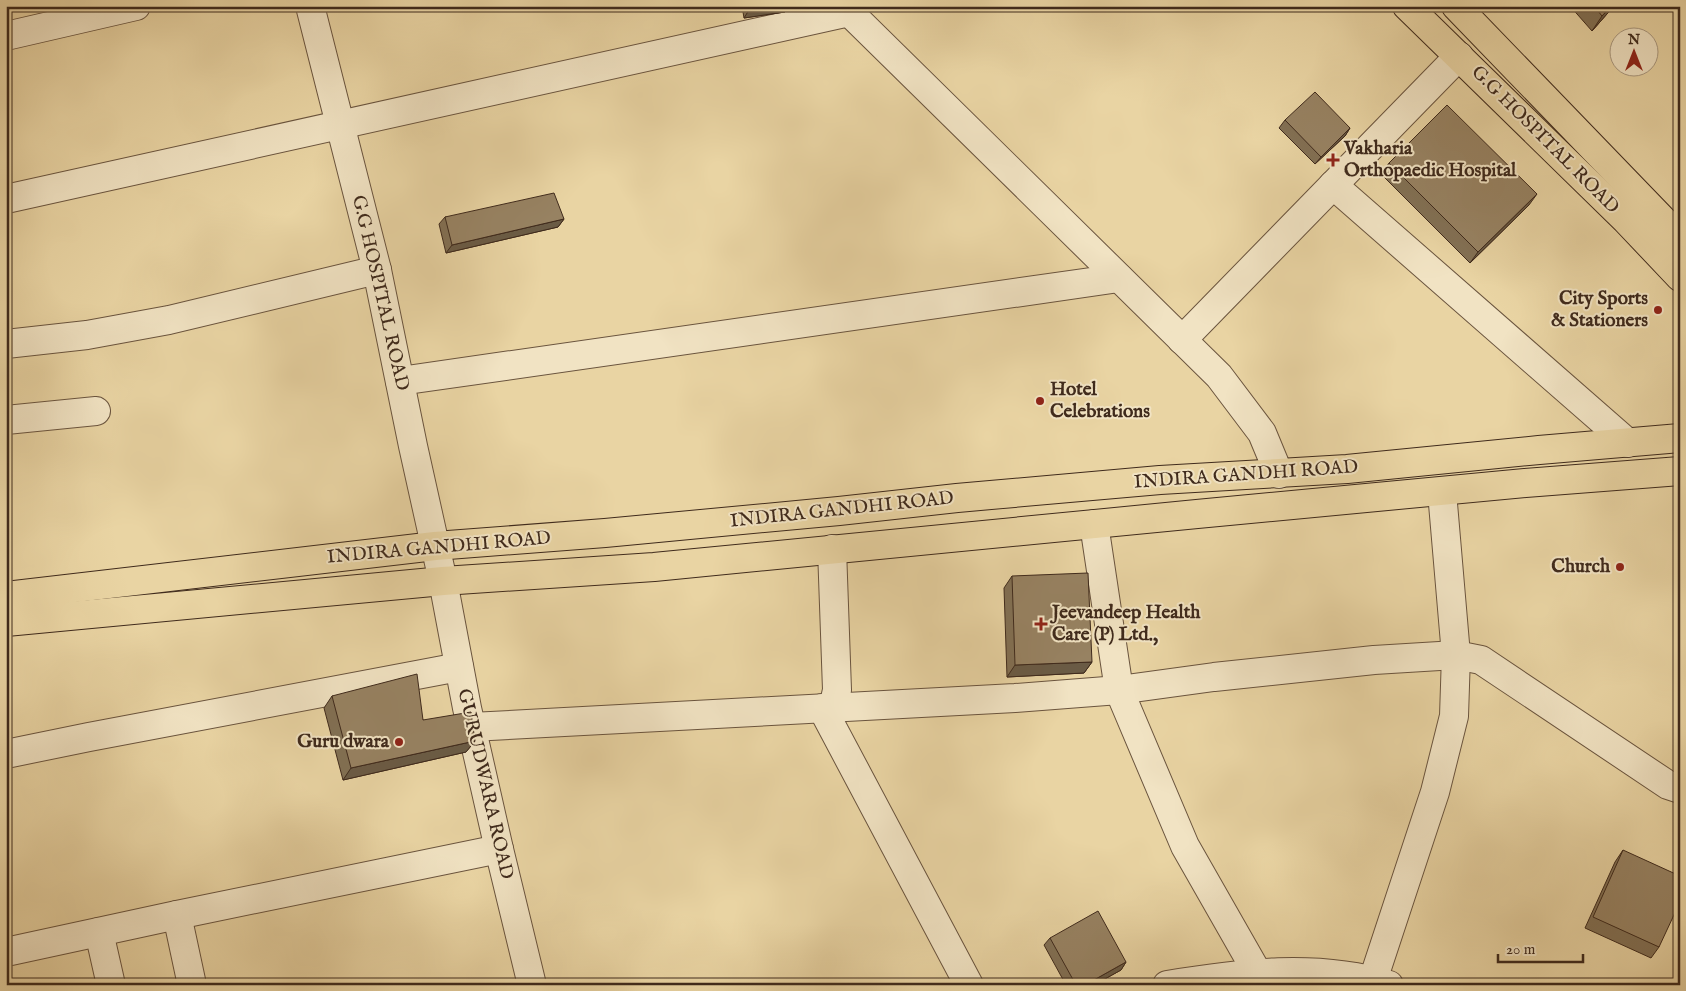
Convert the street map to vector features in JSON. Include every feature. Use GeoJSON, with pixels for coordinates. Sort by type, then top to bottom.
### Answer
{"type":"FeatureCollection","features":[{"type":"Feature","properties":{"kind":"main road","name":"G.G HOSPITAL ROAD"},"geometry":{"type":"LineString","coordinates":[[1407,6],[1626,220],[1680,277]]}},
{"type":"Feature","properties":{"kind":"main road","name":"G.G HOSPITAL ROAD"},"geometry":{"type":"LineString","coordinates":[[1456,6],[1680,238]]}},
{"type":"Feature","properties":{"kind":"main road","name":"INDIRA GANDHI ROAD"},"geometry":{"type":"LineString","coordinates":[[6,596],[435,546],[615,532],[957,498],[1141,482],[1278,474],[1679,437]]}},
{"type":"Feature","properties":{"kind":"main road","name":"INDIRA GANDHI ROAD"},"geometry":{"type":"LineString","coordinates":[[6,622],[443,581],[654,567],[1094,524],[1680,471]]}},
{"type":"Feature","properties":{"kind":"street"},"geometry":{"type":"LineString","coordinates":[[6,36],[136,6]]}},
{"type":"Feature","properties":{"kind":"street","name":"G.G HOSPITAL ROAD"},"geometry":{"type":"LineString","coordinates":[[310,6],[377,270],[443,581]]}},
{"type":"Feature","properties":{"kind":"street"},"geometry":{"type":"LineString","coordinates":[[6,199],[340,125],[849,8],[1219,376],[1262,433],[1278,474]]}},
{"type":"Feature","properties":{"kind":"street"},"geometry":{"type":"LineString","coordinates":[[1182,340],[1460,56]]}},
{"type":"Feature","properties":{"kind":"street"},"geometry":{"type":"LineString","coordinates":[[1334,185],[1628,443]]}},
{"type":"Feature","properties":{"kind":"street"},"geometry":{"type":"LineString","coordinates":[[6,344],[87,335],[169,320],[377,270]]}},
{"type":"Feature","properties":{"kind":"street"},"geometry":{"type":"LineString","coordinates":[[400,381],[1120,278]]}},
{"type":"Feature","properties":{"kind":"street"},"geometry":{"type":"LineString","coordinates":[[6,420],[96,411]]}},
{"type":"Feature","properties":{"kind":"street"},"geometry":{"type":"LineString","coordinates":[[1167,985],[1233,974],[1309,972],[1381,982],[1435,792],[1454,716],[1456,655],[1442,492]]}},
{"type":"Feature","properties":{"kind":"street"},"geometry":{"type":"LineString","coordinates":[[1094,524],[1119,690],[1185,846],[1258,974]]}},
{"type":"Feature","properties":{"kind":"street"},"geometry":{"type":"LineString","coordinates":[[828,708],[836,690],[832,549]]}},
{"type":"Feature","properties":{"kind":"street","name":"GURUDWARA ROAD"},"geometry":{"type":"LineString","coordinates":[[443,581],[471,727],[532,985]]}},
{"type":"Feature","properties":{"kind":"street"},"geometry":{"type":"LineString","coordinates":[[471,727],[1119,690],[1214,677],[1374,660],[1456,655],[1481,660],[1668,785],[1680,789]]}},
{"type":"Feature","properties":{"kind":"street"},"geometry":{"type":"LineString","coordinates":[[6,754],[459,667]]}},
{"type":"Feature","properties":{"kind":"street"},"geometry":{"type":"LineString","coordinates":[[828,708],[969,985]]}},
{"type":"Feature","properties":{"kind":"street"},"geometry":{"type":"LineString","coordinates":[[6,952],[499,849]]}},
{"type":"Feature","properties":{"kind":"street"},"geometry":{"type":"LineString","coordinates":[[177,915],[192,985]]}},
{"type":"Feature","properties":{"kind":"street"},"geometry":{"type":"LineString","coordinates":[[99,932],[111,985]]}},
{"type":"Feature","properties":{"kind":"building"},"geometry":{"type":"Polygon","coordinates":[[[749,6],[775,6],[749,10],[749,6]]]}},
{"type":"Feature","properties":{"kind":"building"},"geometry":{"type":"Polygon","coordinates":[[[1594,6],[1611,6],[1602,16],[1594,6]]]}},
{"type":"Feature","properties":{"kind":"building"},"geometry":{"type":"Polygon","coordinates":[[[1315,92],[1350,128],[1321,157],[1285,120],[1315,92]]]}},
{"type":"Feature","properties":{"kind":"building"},"geometry":{"type":"Polygon","coordinates":[[[1447,105],[1537,194],[1478,252],[1389,163],[1447,105]]]}},
{"type":"Feature","properties":{"kind":"building"},"geometry":{"type":"Polygon","coordinates":[[[554,193],[564,219],[452,245],[445,217],[554,193]]]}},
{"type":"Feature","properties":{"kind":"building"},"geometry":{"type":"Polygon","coordinates":[[[1088,573],[1092,662],[1015,665],[1012,576],[1088,573]]]}},
{"type":"Feature","properties":{"kind":"building","name":"Guru dwara"},"geometry":{"type":"Polygon","coordinates":[[[417,674],[423,720],[471,712],[475,741],[351,768],[332,696],[417,674]]]}},
{"type":"Feature","properties":{"kind":"building"},"geometry":{"type":"Polygon","coordinates":[[[1623,850],[1680,876],[1680,902],[1659,947],[1593,917],[1623,850]]]}},
{"type":"Feature","properties":{"kind":"building"},"geometry":{"type":"Polygon","coordinates":[[[1098,911],[1126,962],[1085,985],[1076,985],[1050,938],[1098,911]]]}},
{"type":"Feature","properties":{"kind":"place","name":"Vakharia Orthopaedic Hospital"},"geometry":{"type":"Point","coordinates":[1333,160]}},
{"type":"Feature","properties":{"kind":"place","name":"City Sports & Stationers"},"geometry":{"type":"Point","coordinates":[1658,310]}},
{"type":"Feature","properties":{"kind":"place","name":"Hotel Celebrations"},"geometry":{"type":"Point","coordinates":[1040,401]}},
{"type":"Feature","properties":{"kind":"place","name":"Church"},"geometry":{"type":"Point","coordinates":[1620,567]}},
{"type":"Feature","properties":{"kind":"place","name":"Jeevandeep Health Care (P) Ltd.,"},"geometry":{"type":"Point","coordinates":[1041,624]}},
{"type":"Feature","properties":{"kind":"place","name":"Guru dwara"},"geometry":{"type":"Point","coordinates":[399,742]}}]}
